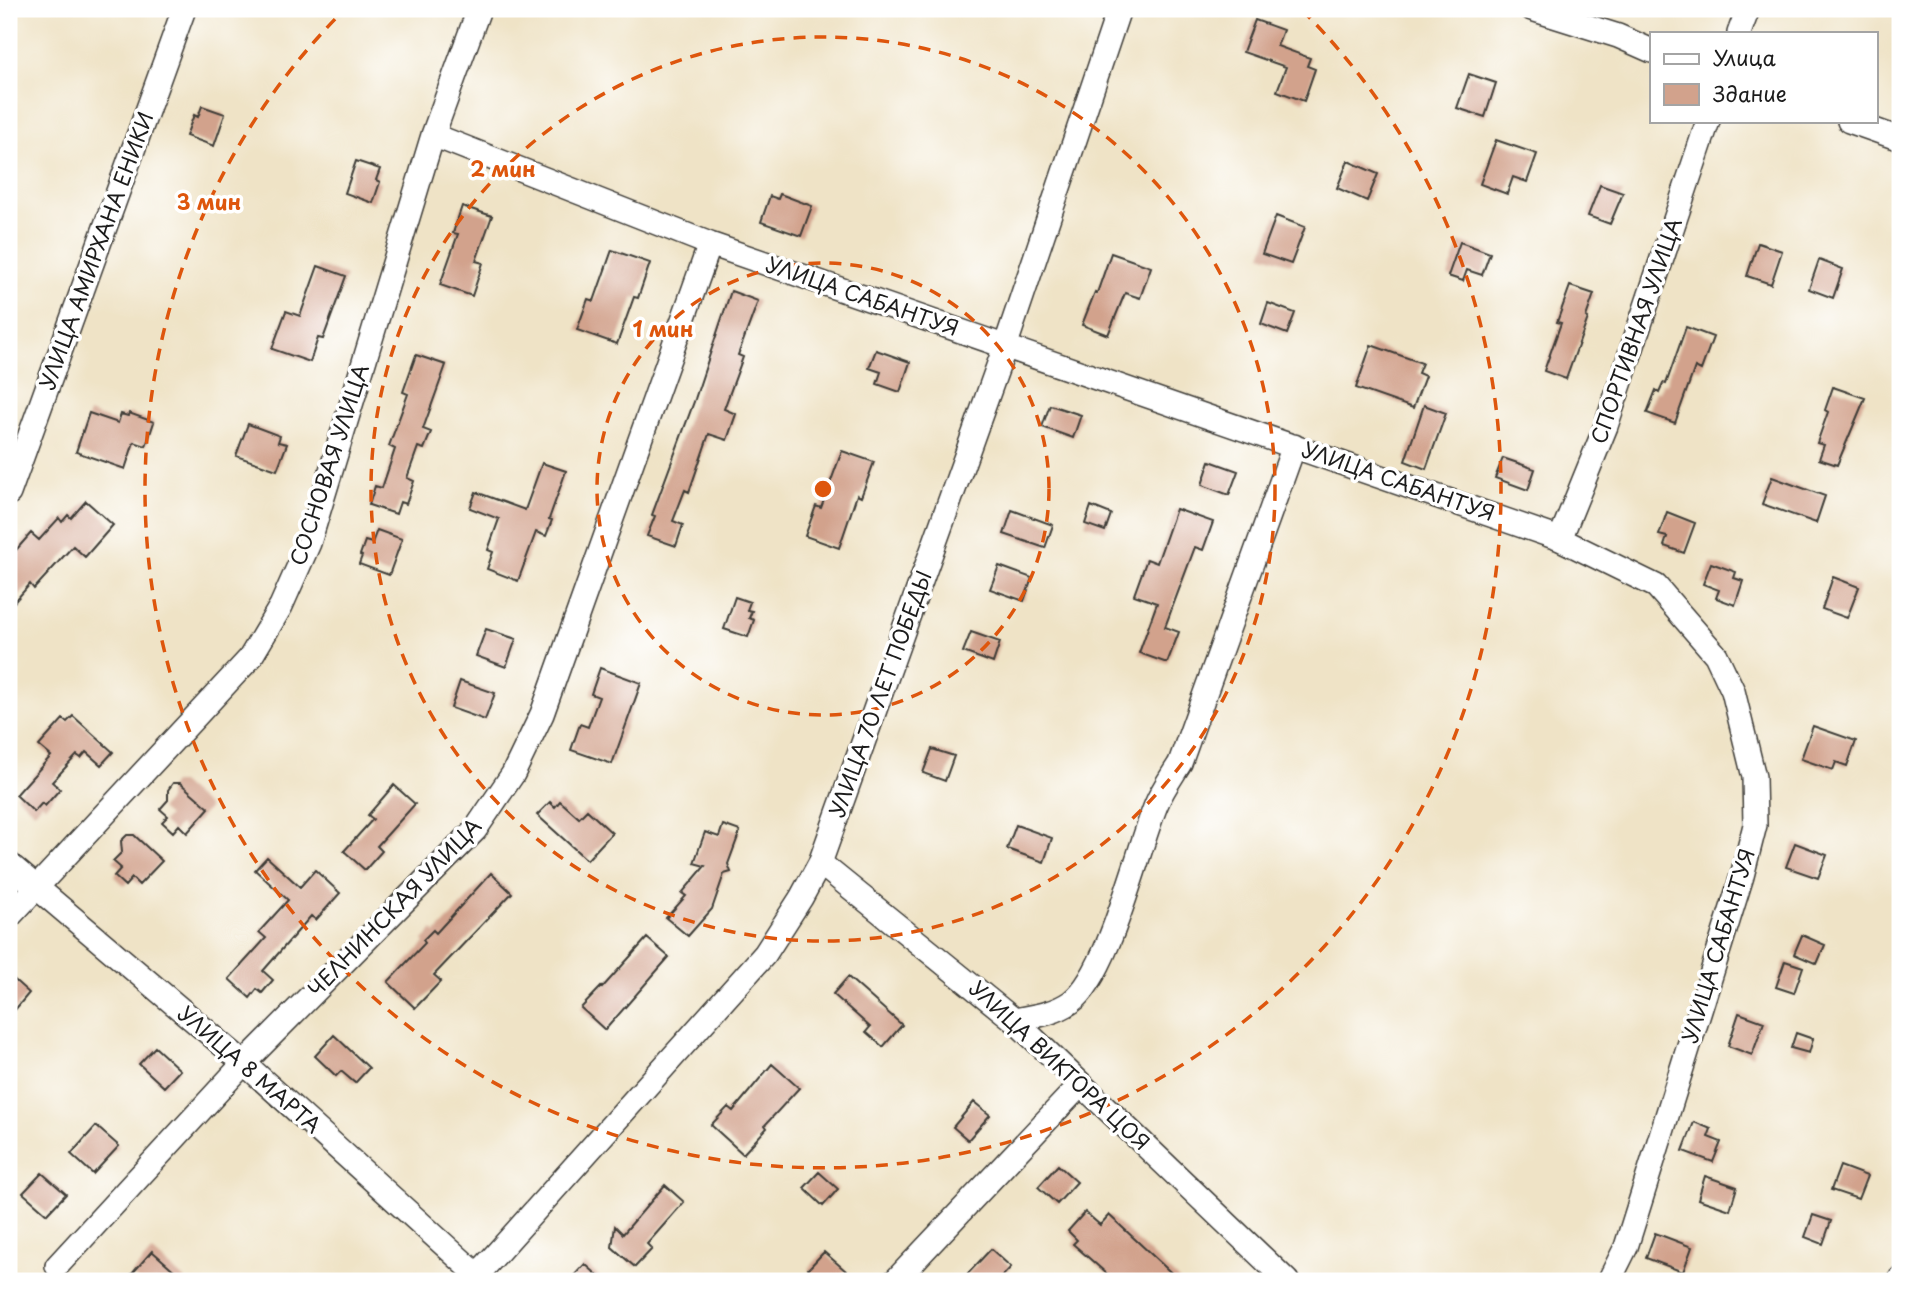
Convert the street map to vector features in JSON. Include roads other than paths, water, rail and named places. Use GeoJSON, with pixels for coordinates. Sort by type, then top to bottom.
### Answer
{"type":"FeatureCollection","features":[{"type":"Feature","properties":{"kind":"street","name":"УЛИЦА АМИРХАНА ЕНИКИ"},"geometry":{"type":"LineString","coordinates":[[9,493],[184,9]]}},
{"type":"Feature","properties":{"kind":"street","name":"СОСНОВАЯ УЛИЦА"},"geometry":{"type":"LineString","coordinates":[[9,918],[250,658],[281,606],[309,543],[433,135],[479,9]]}},
{"type":"Feature","properties":{"kind":"street","name":"УЛИЦА 70 ЛЕТ ПОБЕДЫ"},"geometry":{"type":"LineString","coordinates":[[478,1279],[765,954],[820,863],[1004,347],[1119,9]]}},
{"type":"Feature","properties":{"kind":"street"},"geometry":{"type":"LineString","coordinates":[[1532,9],[1618,36],[1650,50]]}},
{"type":"Feature","properties":{"kind":"street"},"geometry":{"type":"LineString","coordinates":[[1739,32],[1748,9]]}},
{"type":"Feature","properties":{"kind":"street","name":"СПОРТИВНАЯ УЛИЦА"},"geometry":{"type":"LineString","coordinates":[[1560,539],[1606,426],[1708,122]]}},
{"type":"Feature","properties":{"kind":"street"},"geometry":{"type":"LineString","coordinates":[[1852,122],[1900,139]]}},
{"type":"Feature","properties":{"kind":"street","name":"УЛИЦА САБАНТУЯ"},"geometry":{"type":"LineString","coordinates":[[433,135],[710,244],[1560,539],[1656,586],[1716,655],[1733,691],[1754,777],[1755,825],[1742,876],[1626,1247],[1609,1281]]}},
{"type":"Feature","properties":{"kind":"street","name":"ЧЕЛНИНСКАЯ УЛИЦА"},"geometry":{"type":"LineString","coordinates":[[57,1266],[244,1063],[475,830],[513,774],[542,715],[710,244]]}},
{"type":"Feature","properties":{"kind":"street"},"geometry":{"type":"LineString","coordinates":[[1014,1020],[1048,1014],[1071,1002],[1087,985],[1102,957],[1157,802],[1180,762],[1294,446]]}},
{"type":"Feature","properties":{"kind":"street","name":"УЛИЦА ВИКТОРА ЦОЯ"},"geometry":{"type":"LineString","coordinates":[[820,863],[1014,1020],[1278,1278]]}},
{"type":"Feature","properties":{"kind":"street","name":"УЛИЦА 8 МАРТА"},"geometry":{"type":"LineString","coordinates":[[9,864],[244,1063],[478,1279]]}},
{"type":"Feature","properties":{"kind":"street"},"geometry":{"type":"LineString","coordinates":[[895,1281],[1081,1084]]}}]}
